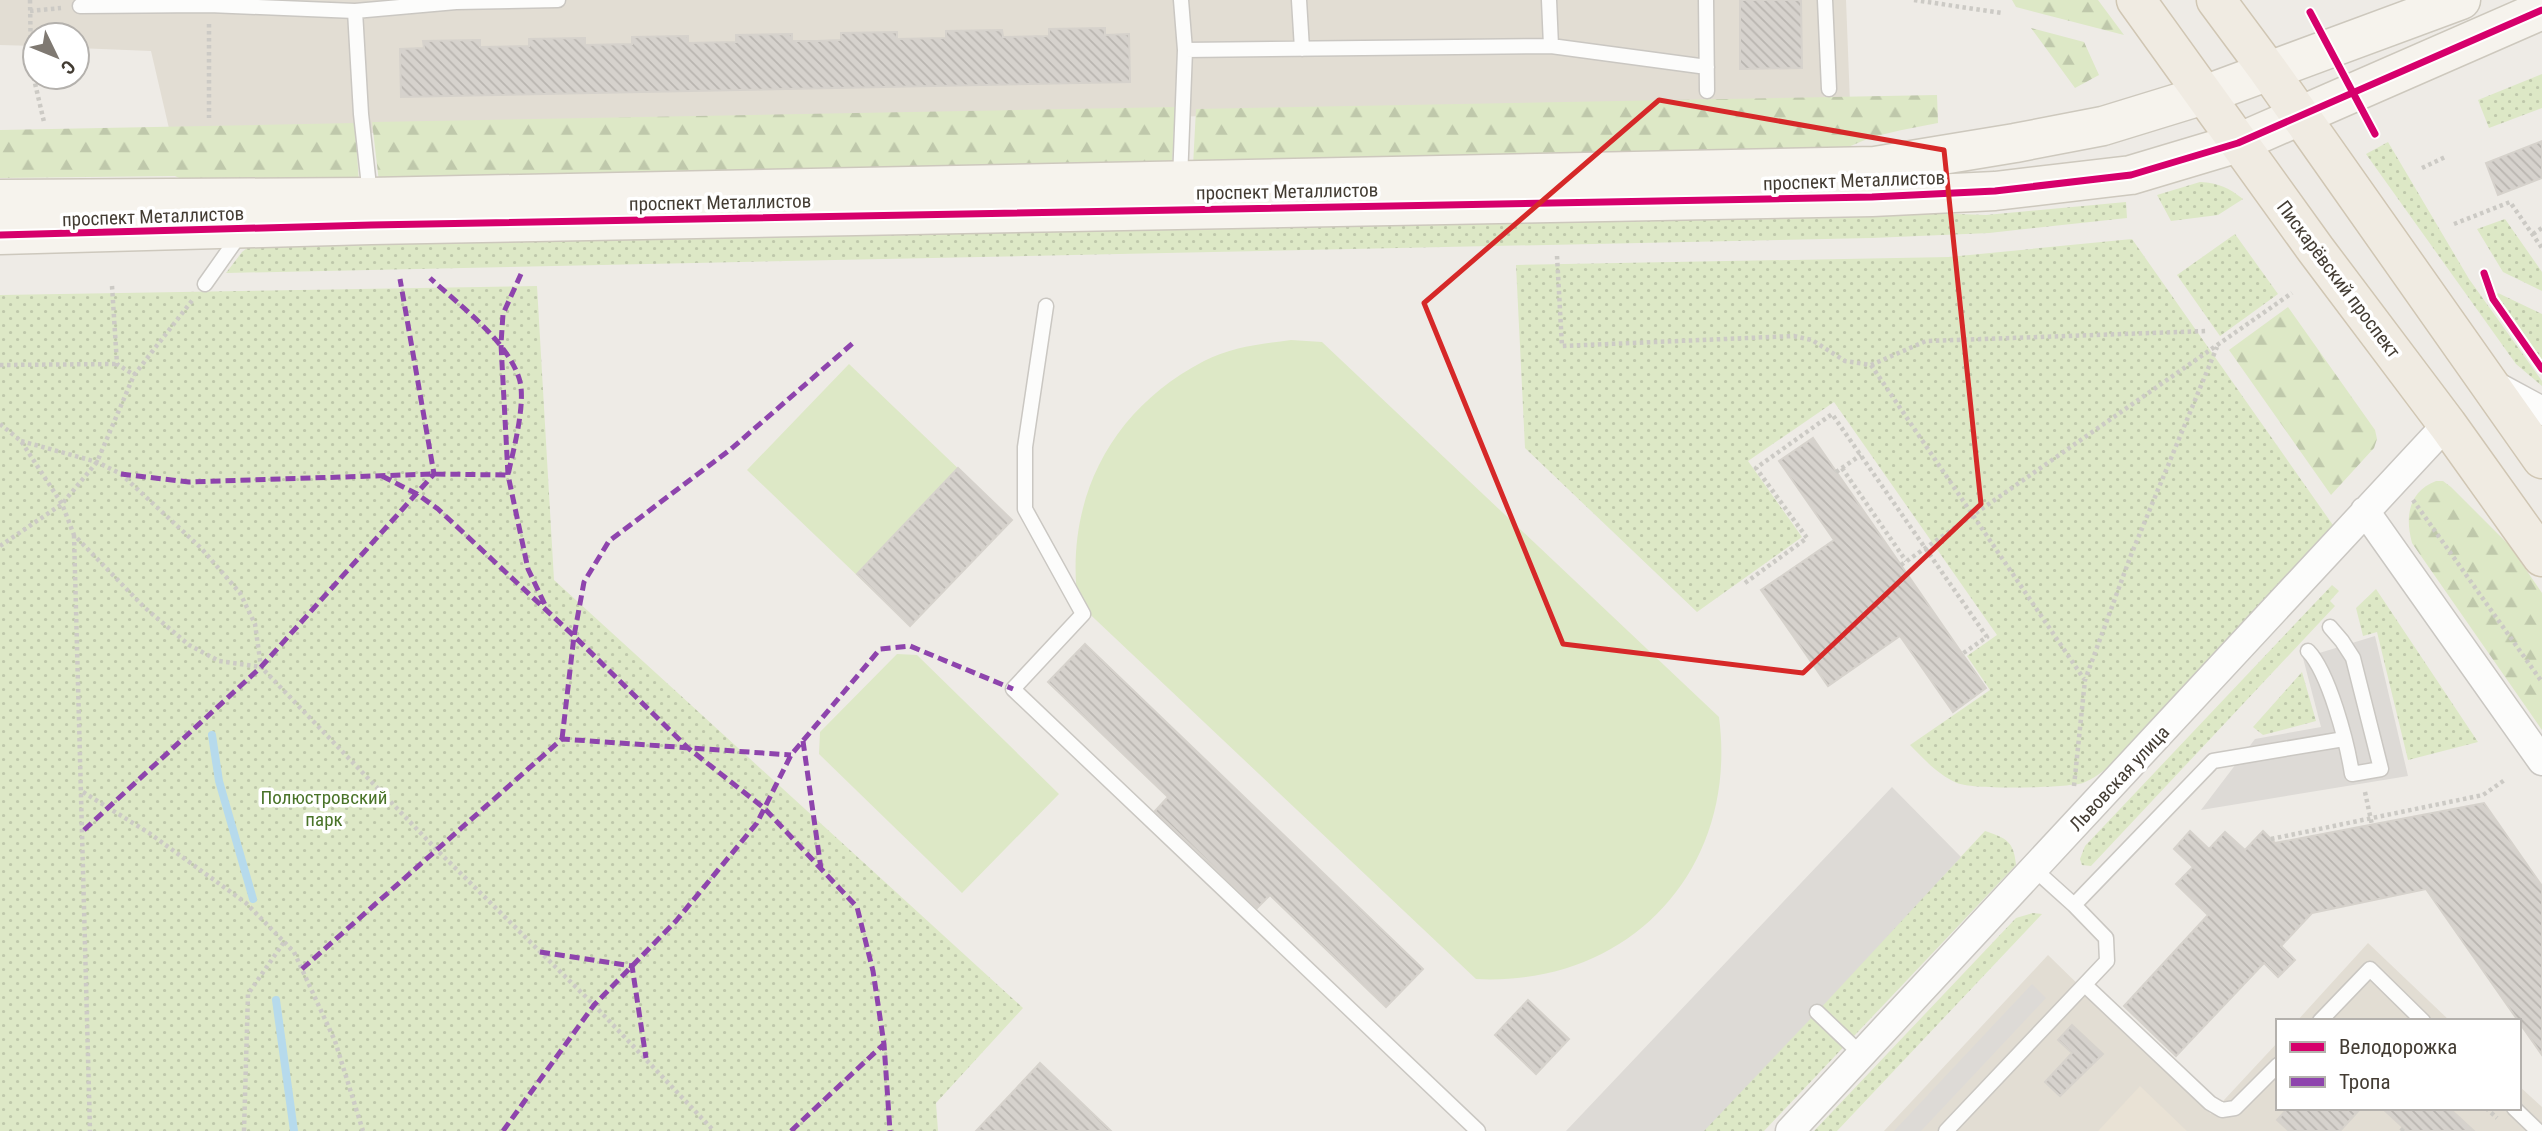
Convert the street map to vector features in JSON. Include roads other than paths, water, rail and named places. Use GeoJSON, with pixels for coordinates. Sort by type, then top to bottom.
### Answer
{"type":"FeatureCollection","features":[{"type":"Feature","properties":{"kind":"main road","name":"Пискарёвский проспект"},"geometry":{"type":"LineString","coordinates":[[2136,0],[2542,557]]}},
{"type":"Feature","properties":{"kind":"main road"},"geometry":{"type":"LineString","coordinates":[[2216,0],[2542,459]]}},
{"type":"Feature","properties":{"kind":"street","name":"проспект Металлистов"},"geometry":{"type":"LineString","coordinates":[[0,199],[371,211],[1180,195],[1875,166],[2103,126],[2204,95],[2461,0]]}},
{"type":"Feature","properties":{"kind":"street","name":"проспект Металлистов"},"geometry":{"type":"LineString","coordinates":[[1180,195],[1872,197],[1995,191],[2131,175],[2238,143],[2542,10]]}},
{"type":"Feature","properties":{"kind":"street","name":"проспект Металлистов"},"geometry":{"type":"LineString","coordinates":[[0,235],[243,229],[371,211]]}},
{"type":"Feature","properties":{"kind":"street"},"geometry":{"type":"LineString","coordinates":[[2490,383],[2542,411]]}},
{"type":"Feature","properties":{"kind":"street","name":"Львовская улица"},"geometry":{"type":"LineString","coordinates":[[1790,1131],[2447,424]]}},
{"type":"Feature","properties":{"kind":"street"},"geometry":{"type":"LineString","coordinates":[[2365,511],[2542,761]]}},
{"type":"Feature","properties":{"kind":"lane"},"geometry":{"type":"LineString","coordinates":[[80,6],[209,3],[355,11],[456,2],[558,0]]}},
{"type":"Feature","properties":{"kind":"lane"},"geometry":{"type":"LineString","coordinates":[[1180,195],[1185,50],[1181,0]]}},
{"type":"Feature","properties":{"kind":"lane"},"geometry":{"type":"LineString","coordinates":[[1299,0],[1302,49]]}},
{"type":"Feature","properties":{"kind":"lane"},"geometry":{"type":"LineString","coordinates":[[1549,0],[1551,46]]}},
{"type":"Feature","properties":{"kind":"lane"},"geometry":{"type":"LineString","coordinates":[[1706,0],[1707,91]]}},
{"type":"Feature","properties":{"kind":"lane"},"geometry":{"type":"LineString","coordinates":[[1825,0],[1829,89]]}},
{"type":"Feature","properties":{"kind":"lane"},"geometry":{"type":"LineString","coordinates":[[355,11],[361,114],[371,211]]}},
{"type":"Feature","properties":{"kind":"lane"},"geometry":{"type":"LineString","coordinates":[[1185,50],[1551,46],[1707,67]]}},
{"type":"Feature","properties":{"kind":"lane"},"geometry":{"type":"LineString","coordinates":[[205,284],[243,229]]}},
{"type":"Feature","properties":{"kind":"lane"},"geometry":{"type":"LineString","coordinates":[[1046,306],[1025,447],[1025,509],[1083,614],[1013,689],[1478,1131]]}},
{"type":"Feature","properties":{"kind":"lane"},"geometry":{"type":"LineString","coordinates":[[2308,651],[2323,670],[2348,747],[2353,774],[2381,769],[2353,658],[2330,627]]}},
{"type":"Feature","properties":{"kind":"lane"},"geometry":{"type":"LineString","coordinates":[[2074,905],[2213,761],[2344,739]]}},
{"type":"Feature","properties":{"kind":"lane"},"geometry":{"type":"LineString","coordinates":[[1946,1131],[2107,961],[2106,938],[2034,869]]}},
{"type":"Feature","properties":{"kind":"lane"},"geometry":{"type":"LineString","coordinates":[[2322,1019],[2370,969],[2421,1019]]}},
{"type":"Feature","properties":{"kind":"lane"},"geometry":{"type":"LineString","coordinates":[[2085,985],[2210,1103],[2222,1110],[2235,1108],[2276,1067]]}},
{"type":"Feature","properties":{"kind":"lane"},"geometry":{"type":"LineString","coordinates":[[1817,1012],[1862,1055]]}},
{"type":"Feature","properties":{"kind":"lane"},"geometry":{"type":"LineString","coordinates":[[2516,1110],[2538,1131]]}},
{"type":"Feature","properties":{"kind":"waterway"},"geometry":{"type":"LineString","coordinates":[[212,735],[219,781],[253,899]]}},
{"type":"Feature","properties":{"kind":"waterway"},"geometry":{"type":"LineString","coordinates":[[276,1000],[294,1131]]}},
{"type":"Feature","properties":{"kind":"park label","name":"Полюстровский парк"},"geometry":{"type":"Point","coordinates":[324,808]}}]}
